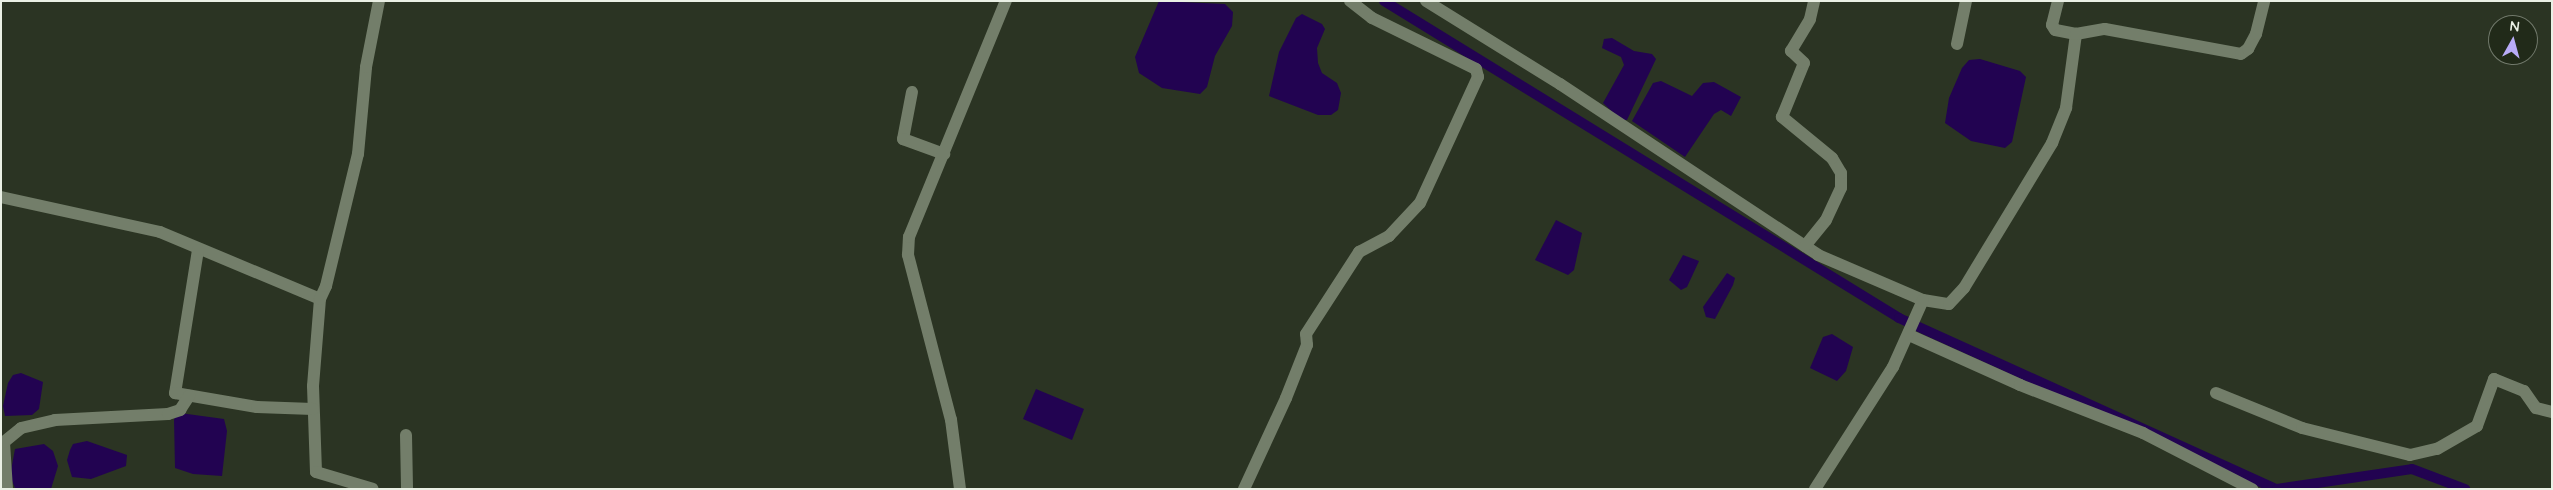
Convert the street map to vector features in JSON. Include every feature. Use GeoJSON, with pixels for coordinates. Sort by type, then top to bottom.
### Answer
{"type":"FeatureCollection","features":[{"type":"Feature","properties":{"kind":"street"},"geometry":{"type":"LineString","coordinates":[[373,489],[316,472],[313,409],[320,299],[326,286],[358,154],[366,67],[379,1]]}},
{"type":"Feature","properties":{"kind":"street"},"geometry":{"type":"LineString","coordinates":[[960,489],[951,420],[908,255],[910,237],[1006,1]]}},
{"type":"Feature","properties":{"kind":"street"},"geometry":{"type":"LineString","coordinates":[[1244,489],[1286,398],[1307,345],[1306,334],[1359,252],[1389,236],[1420,203],[1478,78],[1476,69],[1372,18],[1350,1]]}},
{"type":"Feature","properties":{"kind":"street"},"geometry":{"type":"LineString","coordinates":[[1426,1],[1560,84],[1805,246],[1920,306],[1949,304],[1964,288],[2052,143],[2066,108],[2076,34]]}},
{"type":"Feature","properties":{"kind":"street"},"geometry":{"type":"LineString","coordinates":[[1805,246],[1826,220],[1841,188],[1841,173],[1832,158],[1782,117],[1804,63],[1791,51],[1810,19],[1814,1]]}},
{"type":"Feature","properties":{"kind":"street"},"geometry":{"type":"LineString","coordinates":[[1957,44],[1966,1]]}},
{"type":"Feature","properties":{"kind":"street"},"geometry":{"type":"LineString","coordinates":[[2058,1],[2052,25],[2055,30],[2076,34],[2105,29],[2241,54],[2248,49],[2256,34],[2264,1]]}},
{"type":"Feature","properties":{"kind":"street"},"geometry":{"type":"LineString","coordinates":[[912,92],[903,139],[944,154]]}},
{"type":"Feature","properties":{"kind":"street"},"geometry":{"type":"LineString","coordinates":[[3,201],[114,220],[160,232],[198,250],[320,299]]}},
{"type":"Feature","properties":{"kind":"street"},"geometry":{"type":"LineString","coordinates":[[198,250],[175,393],[258,407],[313,409]]}},
{"type":"Feature","properties":{"kind":"street"},"geometry":{"type":"LineString","coordinates":[[1816,489],[1893,366],[1920,306]]}},
{"type":"Feature","properties":{"kind":"street"},"geometry":{"type":"LineString","coordinates":[[1910,331],[2020,385],[2143,433],[2252,489]]}},
{"type":"Feature","properties":{"kind":"street"},"geometry":{"type":"LineString","coordinates":[[2216,393],[2302,428],[2410,455],[2437,450],[2477,426],[2494,379],[2524,391],[2536,408],[2552,412]]}},
{"type":"Feature","properties":{"kind":"street"},"geometry":{"type":"LineString","coordinates":[[7,489],[4,442],[21,428],[55,420],[168,414],[180,410],[189,396]]}},
{"type":"Feature","properties":{"kind":"street"},"geometry":{"type":"LineString","coordinates":[[406,435],[407,489]]}},
{"type":"Feature","properties":{"kind":"shaded area"},"geometry":{"type":"Polygon","coordinates":[[[1159,1],[1225,4],[1233,12],[1232,26],[1215,56],[1207,87],[1200,94],[1162,88],[1139,73],[1135,57],[1159,1]]]}},
{"type":"Feature","properties":{"kind":"shaded area"},"geometry":{"type":"Polygon","coordinates":[[[1302,14],[1322,24],[1325,29],[1317,48],[1318,63],[1322,73],[1337,83],[1341,93],[1338,110],[1331,115],[1318,115],[1269,96],[1279,52],[1296,18],[1302,14]]]}},
{"type":"Feature","properties":{"kind":"shaded area"},"geometry":{"type":"Polygon","coordinates":[[[1612,38],[1634,51],[1652,54],[1656,59],[1627,120],[1621,120],[1603,103],[1624,65],[1621,57],[1602,48],[1604,39],[1612,38]]]}},
{"type":"Feature","properties":{"kind":"shaded area"},"geometry":{"type":"Polygon","coordinates":[[[1980,59],[2020,71],[2026,77],[2012,142],[2005,148],[1971,141],[1945,123],[1949,98],[1962,68],[1969,60],[1980,59]]]}},
{"type":"Feature","properties":{"kind":"shaded area"},"geometry":{"type":"Polygon","coordinates":[[[1661,81],[1692,96],[1703,83],[1714,82],[1741,97],[1731,116],[1721,110],[1714,114],[1685,157],[1632,121],[1653,83],[1661,81]]]}},
{"type":"Feature","properties":{"kind":"shaded area"},"geometry":{"type":"Polygon","coordinates":[[[1556,220],[1582,233],[1574,270],[1568,275],[1535,260],[1556,220]]]}},
{"type":"Feature","properties":{"kind":"shaded area"},"geometry":{"type":"Polygon","coordinates":[[[1683,255],[1699,261],[1687,287],[1681,290],[1669,280],[1683,255]]]}},
{"type":"Feature","properties":{"kind":"shaded area"},"geometry":{"type":"Polygon","coordinates":[[[1727,273],[1735,278],[1733,285],[1715,319],[1706,317],[1703,307],[1727,273]]]}},
{"type":"Feature","properties":{"kind":"shaded area"},"geometry":{"type":"Polygon","coordinates":[[[1832,334],[1853,347],[1846,371],[1837,381],[1810,368],[1823,337],[1832,334]]]}},
{"type":"Feature","properties":{"kind":"shaded area"},"geometry":{"type":"Polygon","coordinates":[[[21,373],[43,382],[39,409],[32,415],[5,416],[3,406],[8,383],[13,375],[21,373]]]}},
{"type":"Feature","properties":{"kind":"shaded area"},"geometry":{"type":"Polygon","coordinates":[[[1036,389],[1084,409],[1072,440],[1023,419],[1036,389]]]}},
{"type":"Feature","properties":{"kind":"shaded area"},"geometry":{"type":"Polygon","coordinates":[[[180,413],[224,419],[227,431],[222,476],[193,474],[175,468],[174,419],[180,413]]]}},
{"type":"Feature","properties":{"kind":"shaded area"},"geometry":{"type":"Polygon","coordinates":[[[87,441],[127,455],[126,466],[91,479],[72,477],[67,460],[70,450],[73,444],[87,441]]]}},
{"type":"Feature","properties":{"kind":"shaded area"},"geometry":{"type":"Polygon","coordinates":[[[44,444],[53,451],[58,466],[51,489],[15,488],[10,476],[15,449],[44,444]]]}},
{"type":"Feature","properties":{"kind":"waterway"},"geometry":{"type":"LineString","coordinates":[[1384,1],[1899,318],[2276,489]]}},
{"type":"Feature","properties":{"kind":"waterway"},"geometry":{"type":"LineString","coordinates":[[2277,489],[2412,469],[2465,489]]}}]}
